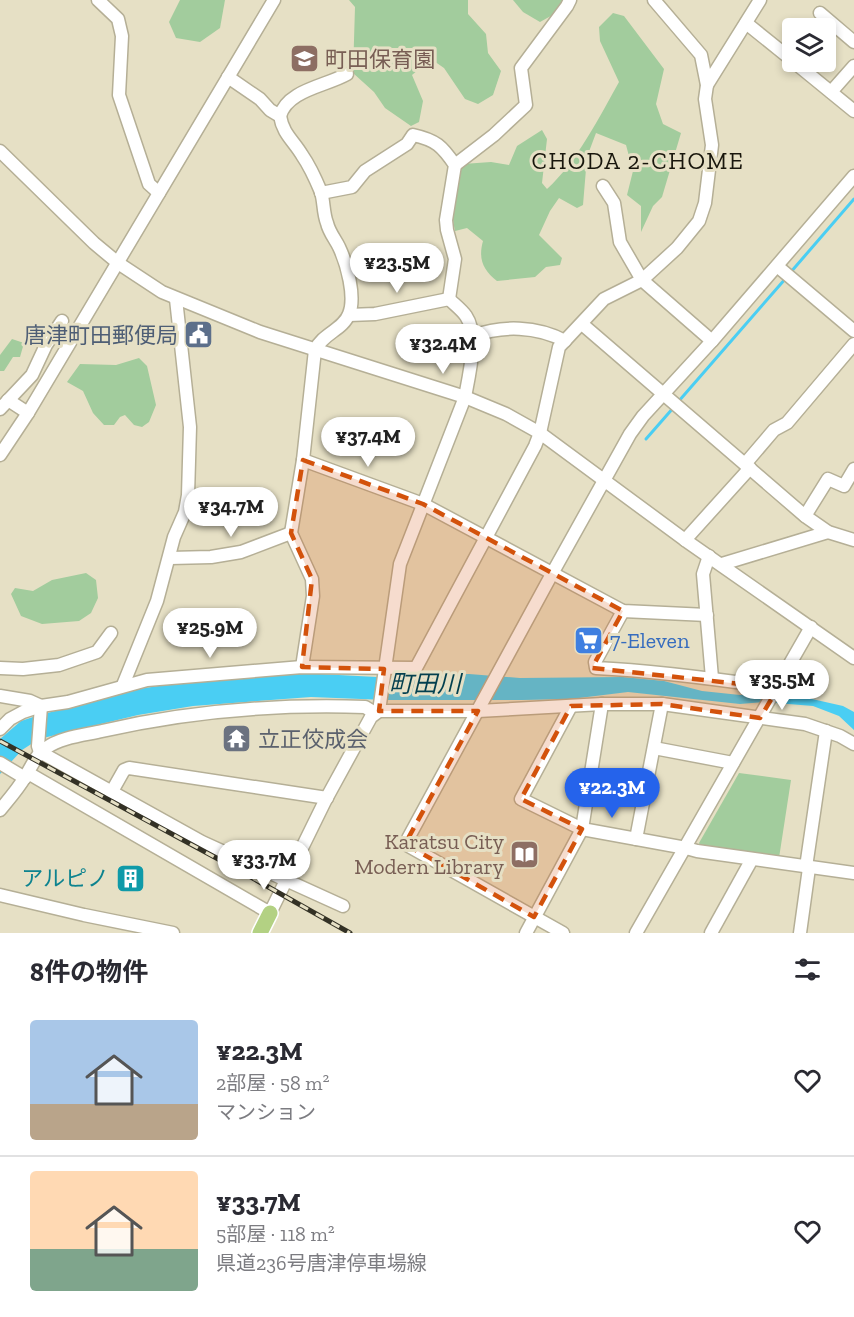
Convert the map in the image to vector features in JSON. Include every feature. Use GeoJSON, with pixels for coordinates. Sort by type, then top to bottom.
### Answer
{"type":"FeatureCollection","features":[{"type":"Feature","properties":{"kind":"main road"},"geometry":{"type":"LineString","coordinates":[[260,933],[270,913]]}},
{"type":"Feature","properties":{"kind":"street"},"geometry":{"type":"LineString","coordinates":[[98,0],[118,19],[122,36],[119,95],[149,184],[159,192]]}},
{"type":"Feature","properties":{"kind":"street"},"geometry":{"type":"LineString","coordinates":[[0,455],[28,414],[274,0]]}},
{"type":"Feature","properties":{"kind":"street"},"geometry":{"type":"LineString","coordinates":[[454,165],[494,135],[526,105],[521,68],[570,0]]}},
{"type":"Feature","properties":{"kind":"street"},"geometry":{"type":"LineString","coordinates":[[0,729],[10,718],[42,705],[68,702],[147,680],[302,667],[416,669],[536,446],[559,347],[604,299],[642,280],[677,248],[699,221],[705,203],[712,145],[705,99],[707,85],[701,55],[654,0]]}},
{"type":"Feature","properties":{"kind":"street"},"geometry":{"type":"LineString","coordinates":[[707,85],[760,0]]}},
{"type":"Feature","properties":{"kind":"street"},"geometry":{"type":"LineString","coordinates":[[820,13],[854,42]]}},
{"type":"Feature","properties":{"kind":"street"},"geometry":{"type":"LineString","coordinates":[[746,23],[782,52]]}},
{"type":"Feature","properties":{"kind":"street"},"geometry":{"type":"LineString","coordinates":[[831,92],[854,66]]}},
{"type":"Feature","properties":{"kind":"street"},"geometry":{"type":"LineString","coordinates":[[806,72],[854,111]]}},
{"type":"Feature","properties":{"kind":"street"},"geometry":{"type":"LineString","coordinates":[[302,667],[313,596],[312,579],[291,533],[303,460],[315,350],[320,340],[338,328],[349,315],[351,294],[348,272],[323,212],[321,193],[302,155],[286,135],[280,116],[282,108],[289,102],[320,84],[335,81],[346,74]]}},
{"type":"Feature","properties":{"kind":"street"},"geometry":{"type":"LineString","coordinates":[[228,77],[280,116]]}},
{"type":"Feature","properties":{"kind":"street"},"geometry":{"type":"LineString","coordinates":[[321,193],[352,187],[365,171],[407,144],[413,135],[428,138],[443,147],[454,165],[446,220],[455,259],[448,299]]}},
{"type":"Feature","properties":{"kind":"street"},"geometry":{"type":"LineString","coordinates":[[0,151],[94,243],[143,280],[176,299],[260,333],[465,397],[506,414],[540,433],[685,540],[854,658]]}},
{"type":"Feature","properties":{"kind":"street"},"geometry":{"type":"LineString","coordinates":[[563,933],[405,844],[630,434],[643,416],[672,401],[712,341],[785,272],[854,176]]}},
{"type":"Feature","properties":{"kind":"street"},"geometry":{"type":"LineString","coordinates":[[603,186],[614,203],[620,242],[642,280],[712,341]]}},
{"type":"Feature","properties":{"kind":"street"},"geometry":{"type":"LineString","coordinates":[[785,272],[854,331]]}},
{"type":"Feature","properties":{"kind":"street"},"geometry":{"type":"LineString","coordinates":[[123,685],[158,602],[174,537],[185,512],[189,483],[190,428],[176,299]]}},
{"type":"Feature","properties":{"kind":"street"},"geometry":{"type":"LineString","coordinates":[[349,315],[375,314],[448,299]]}},
{"type":"Feature","properties":{"kind":"street"},"geometry":{"type":"LineString","coordinates":[[0,764],[26,776],[270,913],[327,798],[371,717],[378,710],[400,564],[465,397],[473,336],[465,315],[448,299]]}},
{"type":"Feature","properties":{"kind":"street"},"geometry":{"type":"LineString","coordinates":[[28,414],[4,404],[32,375],[46,345],[62,321]]}},
{"type":"Feature","properties":{"kind":"street"},"geometry":{"type":"LineString","coordinates":[[582,324],[805,516],[828,532],[854,540]]}},
{"type":"Feature","properties":{"kind":"street"},"geometry":{"type":"LineString","coordinates":[[473,336],[498,329],[528,329],[556,336],[565,341]]}},
{"type":"Feature","properties":{"kind":"street"},"geometry":{"type":"LineString","coordinates":[[685,540],[774,430],[787,423],[854,344]]}},
{"type":"Feature","properties":{"kind":"street"},"geometry":{"type":"LineString","coordinates":[[303,460],[423,504],[487,536],[623,611],[707,615]]}},
{"type":"Feature","properties":{"kind":"street"},"geometry":{"type":"LineString","coordinates":[[805,516],[828,479],[844,486],[854,469]]}},
{"type":"Feature","properties":{"kind":"street"},"geometry":{"type":"LineString","coordinates":[[722,564],[828,532]]}},
{"type":"Feature","properties":{"kind":"street"},"geometry":{"type":"LineString","coordinates":[[170,558],[211,557],[241,552],[291,533]]}},
{"type":"Feature","properties":{"kind":"street"},"geometry":{"type":"LineString","coordinates":[[709,556],[704,574],[712,678]]}},
{"type":"Feature","properties":{"kind":"street"},"geometry":{"type":"LineString","coordinates":[[623,611],[594,662],[596,668],[631,669],[778,688]]}},
{"type":"Feature","properties":{"kind":"street"},"geometry":{"type":"LineString","coordinates":[[636,933],[811,627]]}},
{"type":"Feature","properties":{"kind":"street"},"geometry":{"type":"LineString","coordinates":[[0,668],[23,669],[59,665],[97,652],[111,633]]}},
{"type":"Feature","properties":{"kind":"street"},"geometry":{"type":"LineString","coordinates":[[0,696],[42,705]]}},
{"type":"Feature","properties":{"kind":"street"},"geometry":{"type":"LineString","coordinates":[[526,933],[582,829],[602,704]]}},
{"type":"Feature","properties":{"kind":"street"},"geometry":{"type":"LineString","coordinates":[[39,749],[87,734],[190,714],[320,705],[365,707],[378,710],[662,704],[806,724],[854,744]]}},
{"type":"Feature","properties":{"kind":"street"},"geometry":{"type":"LineString","coordinates":[[636,839],[662,704]]}},
{"type":"Feature","properties":{"kind":"street"},"geometry":{"type":"LineString","coordinates":[[0,810],[26,776],[39,749],[42,705]]}},
{"type":"Feature","properties":{"kind":"street"},"geometry":{"type":"LineString","coordinates":[[571,706],[521,799],[582,829],[697,851],[854,873]]}},
{"type":"Feature","properties":{"kind":"street"},"geometry":{"type":"LineString","coordinates":[[800,933],[826,731]]}},
{"type":"Feature","properties":{"kind":"street"},"geometry":{"type":"LineString","coordinates":[[654,748],[733,763]]}},
{"type":"Feature","properties":{"kind":"street"},"geometry":{"type":"LineString","coordinates":[[39,749],[111,793],[202,842],[342,906]]}},
{"type":"Feature","properties":{"kind":"street"},"geometry":{"type":"LineString","coordinates":[[111,793],[124,770],[129,768],[327,798]]}},
{"type":"Feature","properties":{"kind":"street"},"geometry":{"type":"LineString","coordinates":[[711,933],[752,859]]}},
{"type":"Feature","properties":{"kind":"street"},"geometry":{"type":"LineString","coordinates":[[0,895],[150,931],[173,933]]}},
{"type":"Feature","properties":{"kind":"highlighted area"},"geometry":{"type":"Polygon","coordinates":[[[303,460],[423,504],[623,611],[592,668],[778,688],[760,718],[662,704],[571,706],[521,799],[582,829],[534,917],[405,844],[478,711],[379,711],[384,669],[302,667],[312,579],[291,533],[303,460]]]}},
{"type":"Feature","properties":{"kind":"green space"},"geometry":{"type":"Polygon","coordinates":[[[180,0],[225,0],[220,28],[200,42],[176,38],[169,22],[180,0]]]}},
{"type":"Feature","properties":{"kind":"green space"},"geometry":{"type":"Polygon","coordinates":[[[349,0],[468,0],[468,14],[486,34],[488,53],[501,71],[493,95],[478,104],[465,99],[444,68],[431,59],[412,75],[423,101],[419,122],[411,126],[385,108],[374,92],[353,73],[355,7],[349,0]]]}},
{"type":"Feature","properties":{"kind":"green space"},"geometry":{"type":"Polygon","coordinates":[[[513,0],[565,0],[558,12],[540,22],[523,12],[513,0]]]}},
{"type":"Feature","properties":{"kind":"green space"},"geometry":{"type":"Polygon","coordinates":[[[613,13],[624,16],[664,69],[656,104],[663,124],[681,133],[662,197],[653,206],[641,232],[641,206],[627,195],[633,171],[626,145],[596,133],[587,157],[583,205],[577,208],[559,198],[539,235],[562,258],[560,265],[546,267],[535,277],[497,281],[488,273],[483,264],[481,253],[483,241],[467,228],[455,231],[453,197],[459,172],[463,164],[491,162],[509,165],[517,146],[542,130],[547,139],[542,183],[547,189],[558,178],[587,138],[619,82],[600,41],[599,27],[613,13]]]}},
{"type":"Feature","properties":{"kind":"green space"},"geometry":{"type":"Polygon","coordinates":[[[12,339],[24,343],[20,357],[13,357],[4,371],[0,371],[0,355],[12,339]]]}},
{"type":"Feature","properties":{"kind":"green space"},"geometry":{"type":"Polygon","coordinates":[[[139,358],[147,366],[156,405],[149,422],[142,427],[134,425],[125,415],[120,417],[114,425],[104,425],[93,413],[83,391],[67,382],[80,364],[116,365],[139,358]]]}},
{"type":"Feature","properties":{"kind":"green space"},"geometry":{"type":"Polygon","coordinates":[[[86,573],[96,580],[98,598],[91,613],[79,621],[42,624],[21,616],[11,594],[15,588],[33,591],[52,580],[86,573]]]}},
{"type":"Feature","properties":{"kind":"green space"},"geometry":{"type":"Polygon","coordinates":[[[739,773],[791,780],[779,858],[701,847],[699,843],[739,773]]]}},
{"type":"Feature","properties":{"kind":"water","name":"町田川"},"geometry":{"type":"Polygon","coordinates":[[[300,673],[377,677],[469,674],[520,678],[623,677],[664,681],[702,691],[740,695],[769,693],[843,706],[854,712],[854,730],[839,716],[813,706],[764,702],[740,704],[628,692],[571,699],[522,700],[386,700],[311,697],[193,706],[138,715],[39,739],[22,750],[0,774],[0,739],[21,721],[131,690],[172,684],[300,673]]]}},
{"type":"Feature","properties":{"kind":"waterway"},"geometry":{"type":"LineString","coordinates":[[790,273],[854,199]]}},
{"type":"Feature","properties":{"kind":"waterway"},"geometry":{"type":"LineString","coordinates":[[678,402],[786,278]]}},
{"type":"Feature","properties":{"kind":"waterway"},"geometry":{"type":"LineString","coordinates":[[646,439],[674,407]]}},
{"type":"Feature","properties":{"kind":"railway"},"geometry":{"type":"LineString","coordinates":[[0,741],[350,933]]}},
{"type":"Feature","properties":{"kind":"place","name":"町田保育園"},"geometry":{"type":"Point","coordinates":[304,59]}},
{"type":"Feature","properties":{"kind":"place","name":"唐津町田郵便局"},"geometry":{"type":"Point","coordinates":[199,335]}},
{"type":"Feature","properties":{"kind":"place","name":"7-Eleven"},"geometry":{"type":"Point","coordinates":[589,640]}},
{"type":"Feature","properties":{"kind":"place","name":"立正佼成会"},"geometry":{"type":"Point","coordinates":[237,739]}},
{"type":"Feature","properties":{"kind":"place","name":"Karatsu City Modern Library"},"geometry":{"type":"Point","coordinates":[525,854]}},
{"type":"Feature","properties":{"kind":"place","name":"アルピノ"},"geometry":{"type":"Point","coordinates":[130,878]}},
{"type":"Feature","properties":{"kind":"district","name":"CHODA 2-CHOME"},"geometry":{"type":"Point","coordinates":[638,160]}}]}
